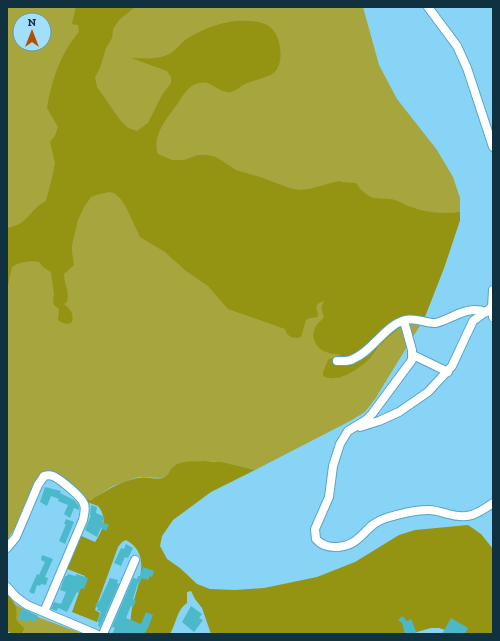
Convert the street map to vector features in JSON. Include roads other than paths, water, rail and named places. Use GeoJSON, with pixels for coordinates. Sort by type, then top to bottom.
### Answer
{"type":"FeatureCollection","features":[{"type":"Feature","properties":{"kind":"street"},"geometry":{"type":"LineString","coordinates":[[428,7],[458,46],[467,68],[493,147]]}},
{"type":"Feature","properties":{"kind":"street"},"geometry":{"type":"LineString","coordinates":[[493,290],[489,310],[493,317]]}},
{"type":"Feature","properties":{"kind":"street"},"geometry":{"type":"LineString","coordinates":[[337,361],[347,361],[358,356],[389,330],[404,321],[411,320],[436,323],[468,310],[489,310]]}},
{"type":"Feature","properties":{"kind":"street"},"geometry":{"type":"LineString","coordinates":[[348,431],[379,421],[399,412],[425,394],[448,372],[459,354],[473,321],[489,310]]}},
{"type":"Feature","properties":{"kind":"street"},"geometry":{"type":"LineString","coordinates":[[404,321],[413,355],[409,365],[398,377],[372,414],[366,420],[348,431],[340,444],[334,459],[329,497],[315,529],[316,539],[325,546],[349,546],[376,522],[406,512],[433,510],[460,517],[469,517],[493,503]]}},
{"type":"Feature","properties":{"kind":"street"},"geometry":{"type":"LineString","coordinates":[[413,355],[448,372]]}},
{"type":"Feature","properties":{"kind":"street"},"geometry":{"type":"LineString","coordinates":[[7,548],[16,537],[38,485],[44,476],[56,478],[75,493],[84,503],[85,512],[83,520],[44,612]]}},
{"type":"Feature","properties":{"kind":"street"},"geometry":{"type":"LineString","coordinates":[[103,634],[135,560]]}},
{"type":"Feature","properties":{"kind":"street"},"geometry":{"type":"LineString","coordinates":[[7,588],[22,601],[96,634]]}}]}
